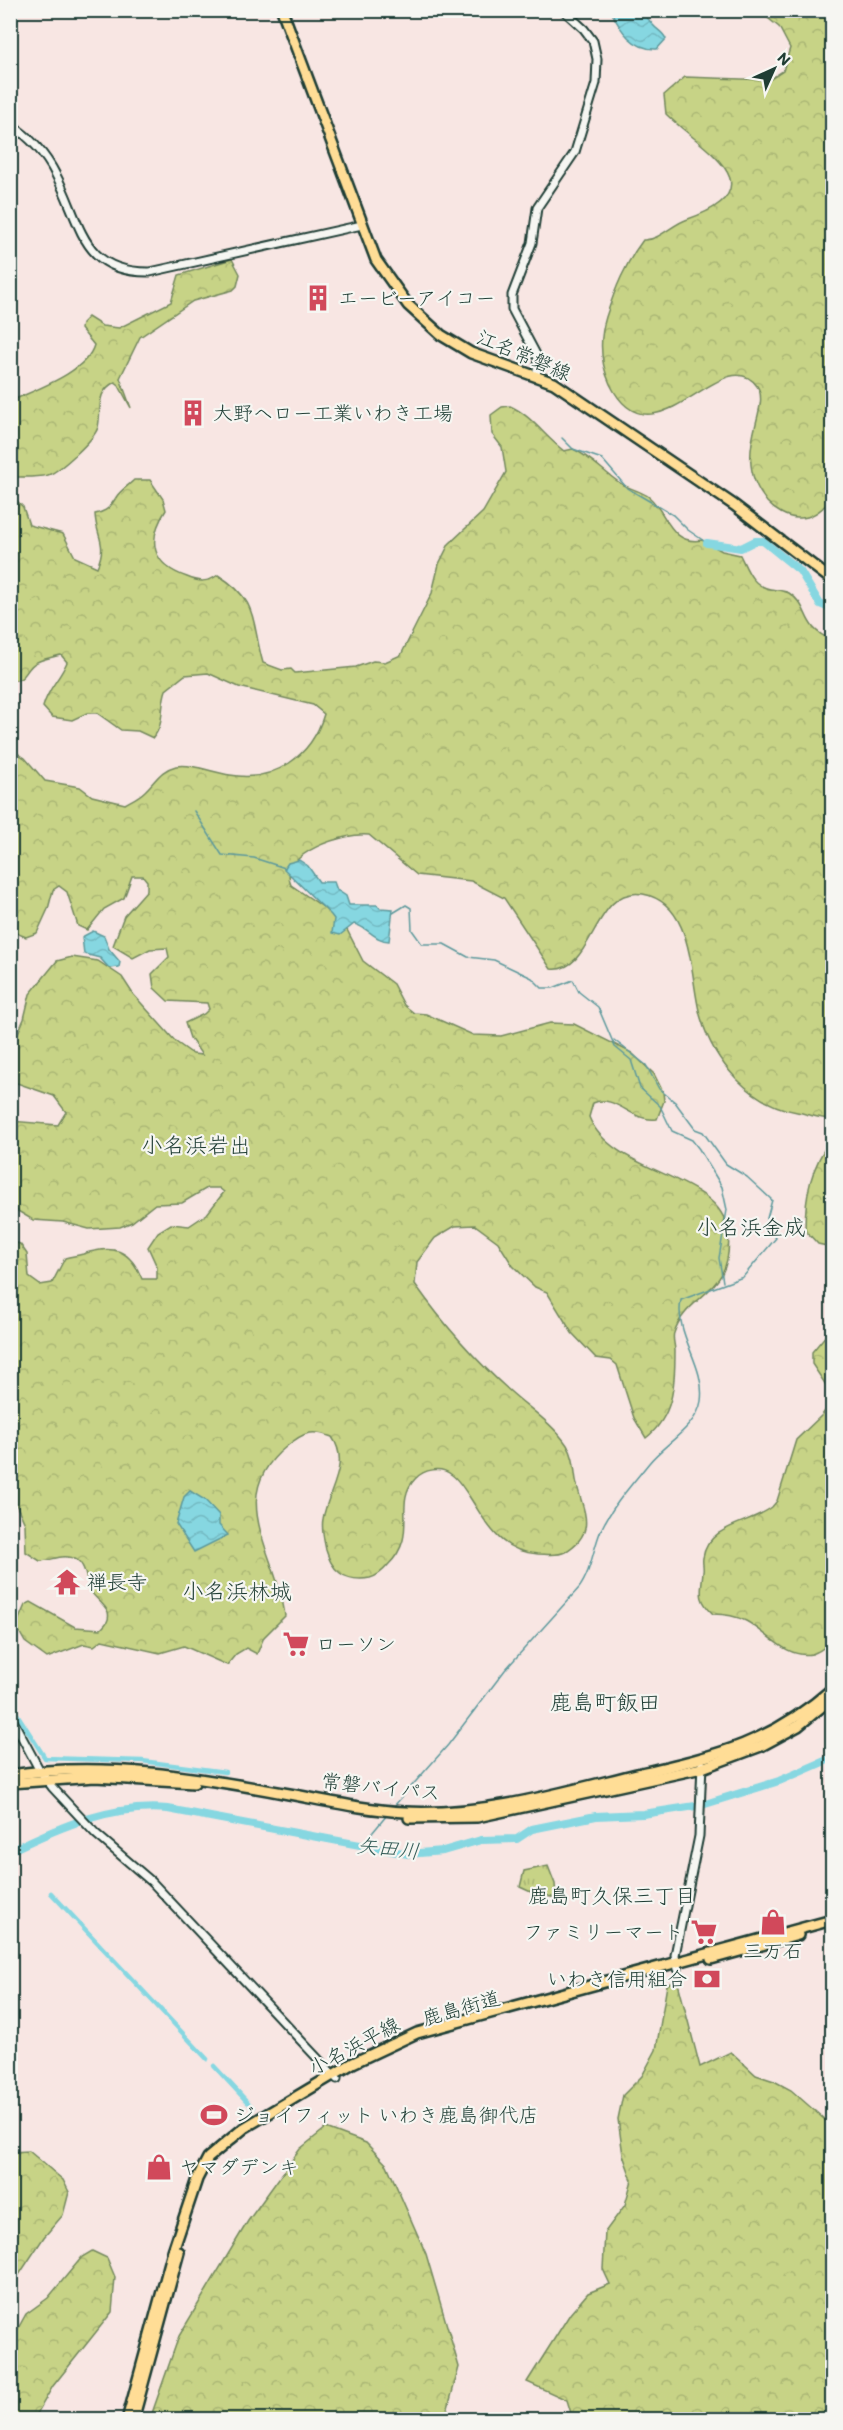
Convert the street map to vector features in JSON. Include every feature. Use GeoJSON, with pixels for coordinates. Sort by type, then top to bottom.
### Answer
{"type":"FeatureCollection","features":[{"type":"Feature","properties":{"kind":"main road","name":"江名常磐線"},"geometry":{"type":"LineString","coordinates":[[282,10],[376,260],[389,282],[408,305],[427,323],[471,353],[554,383],[734,505],[832,580]]}},
{"type":"Feature","properties":{"kind":"main road","name":"常磐バイパス"},"geometry":{"type":"LineString","coordinates":[[702,1763],[758,1740],[795,1719],[832,1689]]}},
{"type":"Feature","properties":{"kind":"main road","name":"常磐バイパス"},"geometry":{"type":"LineString","coordinates":[[10,1775],[121,1770],[167,1774],[401,1815],[477,1811],[702,1763],[761,1746],[798,1726],[832,1698]]}},
{"type":"Feature","properties":{"kind":"main road","name":"常磐バイパス"},"geometry":{"type":"LineString","coordinates":[[10,1783],[43,1775]]}},
{"type":"Feature","properties":{"kind":"main road","name":"小名浜平線"},"geometry":{"type":"LineString","coordinates":[[127,2420],[173,2251],[203,2166],[228,2140],[390,2044],[417,2033],[677,1966],[832,1920]]}},
{"type":"Feature","properties":{"kind":"main road"},"geometry":{"type":"LineString","coordinates":[[677,1966],[832,1925]]}},
{"type":"Feature","properties":{"kind":"main road"},"geometry":{"type":"LineString","coordinates":[[133,2420],[198,2189],[208,2168],[232,2142],[335,2077]]}},
{"type":"Feature","properties":{"kind":"street"},"geometry":{"type":"LineString","coordinates":[[536,375],[539,360],[512,309],[511,301],[528,260],[537,208],[575,152],[596,83],[597,59],[593,41],[584,29],[562,10]]}},
{"type":"Feature","properties":{"kind":"street"},"geometry":{"type":"LineString","coordinates":[[10,124],[32,141],[50,166],[89,248],[102,260],[129,271],[150,272],[362,225]]}},
{"type":"Feature","properties":{"kind":"street"},"geometry":{"type":"LineString","coordinates":[[10,1715],[43,1775],[72,1809],[93,1831],[152,1882],[335,2077]]}},
{"type":"Feature","properties":{"kind":"street"},"geometry":{"type":"LineString","coordinates":[[677,1966],[675,1955],[699,1836],[702,1763]]}},
{"type":"Feature","properties":{"kind":"green space"},"geometry":{"type":"Polygon","coordinates":[[[759,11],[832,11],[832,498],[817,512],[803,518],[790,517],[777,511],[767,502],[756,484],[751,467],[751,450],[760,407],[757,386],[743,376],[726,378],[666,410],[646,414],[627,407],[610,384],[604,367],[602,351],[604,326],[613,297],[626,268],[643,240],[655,238],[682,221],[715,207],[728,194],[730,181],[724,167],[666,114],[664,95],[685,77],[769,80],[783,71],[790,48],[779,27],[759,11]]]}},
{"type":"Feature","properties":{"kind":"green space"},"geometry":{"type":"Polygon","coordinates":[[[232,259],[240,274],[237,286],[233,290],[193,301],[140,337],[120,378],[131,408],[115,382],[104,391],[102,396],[98,427],[91,439],[76,454],[48,475],[11,477],[11,401],[46,386],[81,364],[94,345],[81,329],[82,323],[88,317],[102,326],[119,328],[171,302],[179,275],[232,259]]]}},
{"type":"Feature","properties":{"kind":"green space"},"geometry":{"type":"Polygon","coordinates":[[[510,406],[525,415],[564,451],[573,449],[593,461],[623,485],[649,497],[670,526],[683,538],[702,540],[722,551],[740,555],[754,581],[764,587],[789,593],[801,605],[815,629],[832,640],[832,1119],[780,1107],[764,1100],[736,1079],[715,1050],[707,1034],[697,1002],[687,945],[681,928],[673,912],[660,901],[643,894],[626,895],[614,903],[603,915],[576,958],[565,967],[551,969],[504,898],[471,881],[417,875],[369,835],[331,841],[304,854],[294,863],[289,874],[291,885],[342,920],[363,961],[393,984],[404,1005],[414,1013],[426,1014],[473,1035],[501,1036],[550,1023],[574,1024],[632,1053],[654,1074],[663,1092],[664,1101],[657,1119],[640,1117],[617,1105],[601,1101],[593,1103],[589,1117],[601,1136],[619,1151],[687,1185],[707,1197],[721,1212],[728,1232],[728,1253],[724,1269],[708,1291],[688,1309],[673,1335],[675,1363],[671,1399],[662,1420],[646,1438],[634,1418],[617,1365],[611,1360],[596,1358],[572,1333],[547,1292],[535,1287],[513,1266],[498,1242],[475,1225],[455,1226],[435,1238],[417,1262],[415,1284],[436,1313],[472,1354],[511,1392],[548,1423],[567,1445],[586,1519],[582,1536],[576,1544],[565,1552],[555,1554],[538,1554],[514,1548],[496,1535],[455,1477],[443,1470],[433,1470],[415,1479],[409,1488],[406,1498],[405,1530],[397,1553],[375,1576],[362,1579],[347,1577],[337,1571],[331,1563],[326,1550],[322,1523],[339,1467],[337,1447],[332,1437],[319,1433],[308,1433],[287,1446],[268,1465],[259,1485],[256,1506],[259,1527],[285,1616],[264,1637],[257,1654],[246,1648],[236,1654],[227,1665],[184,1646],[160,1653],[102,1640],[94,1646],[84,1644],[47,1658],[25,1642],[16,1626],[25,1605],[31,1602],[75,1627],[101,1629],[107,1622],[108,1612],[90,1590],[84,1570],[77,1560],[63,1557],[40,1561],[26,1552],[25,1524],[11,1493],[10,1241],[20,1244],[27,1254],[29,1277],[40,1285],[52,1283],[65,1258],[103,1249],[126,1255],[142,1279],[157,1279],[157,1267],[148,1247],[158,1232],[171,1224],[189,1226],[207,1214],[224,1192],[219,1188],[207,1188],[182,1203],[155,1204],[132,1222],[120,1227],[89,1229],[63,1222],[33,1220],[11,1207],[11,1121],[58,1125],[66,1112],[54,1096],[11,1081],[11,1049],[24,1019],[30,994],[57,961],[72,957],[98,961],[122,977],[133,994],[176,1042],[193,1054],[202,1055],[190,1038],[185,1023],[209,1009],[207,1003],[168,1001],[154,988],[152,974],[169,957],[167,948],[150,949],[133,958],[113,946],[124,916],[147,890],[147,881],[143,876],[132,876],[124,898],[104,909],[87,930],[78,926],[67,892],[59,886],[53,890],[48,909],[37,933],[26,937],[11,931],[11,749],[25,758],[45,781],[80,787],[92,796],[125,804],[143,793],[162,773],[176,766],[189,766],[224,774],[246,776],[262,775],[276,770],[301,754],[318,729],[324,714],[313,705],[239,687],[208,673],[185,675],[166,690],[161,721],[153,738],[138,731],[121,730],[97,713],[87,713],[72,720],[52,717],[43,707],[67,662],[61,655],[33,664],[23,677],[11,680],[11,495],[23,507],[29,525],[63,534],[75,557],[97,567],[101,546],[95,514],[108,508],[118,494],[134,480],[150,480],[163,499],[166,510],[156,532],[156,551],[160,559],[175,572],[195,580],[203,581],[218,575],[241,594],[252,613],[263,663],[282,670],[291,669],[295,673],[356,667],[373,661],[385,662],[401,655],[432,593],[439,564],[449,544],[483,512],[506,472],[502,447],[492,434],[491,415],[502,407],[510,406]]]}},
{"type":"Feature","properties":{"kind":"green space"},"geometry":{"type":"Polygon","coordinates":[[[832,1138],[831,1247],[818,1244],[805,1230],[806,1205],[814,1170],[832,1138]]]}},
{"type":"Feature","properties":{"kind":"green space"},"geometry":{"type":"Polygon","coordinates":[[[832,1328],[832,1394],[812,1364],[812,1352],[832,1328]]]}},
{"type":"Feature","properties":{"kind":"green space"},"geometry":{"type":"Polygon","coordinates":[[[832,1394],[832,1641],[818,1652],[803,1654],[785,1649],[742,1619],[713,1614],[704,1604],[701,1595],[703,1560],[707,1547],[721,1531],[763,1513],[777,1501],[796,1440],[822,1415],[831,1403],[832,1394]]]}},
{"type":"Feature","properties":{"kind":"green space"},"geometry":{"type":"Polygon","coordinates":[[[548,1866],[555,1884],[556,1898],[533,1893],[520,1887],[524,1871],[548,1866]]]}},
{"type":"Feature","properties":{"kind":"green space"},"geometry":{"type":"Polygon","coordinates":[[[677,1979],[700,2067],[731,2052],[756,2075],[791,2090],[832,2126],[832,2419],[555,2419],[571,2413],[567,2400],[527,2382],[570,2314],[588,2293],[610,2284],[603,2269],[605,2232],[625,2205],[632,2180],[623,2155],[618,2119],[623,2095],[642,2076],[656,2050],[667,1985],[677,1979]]]}},
{"type":"Feature","properties":{"kind":"green space"},"geometry":{"type":"Polygon","coordinates":[[[326,2128],[366,2143],[387,2165],[426,2254],[459,2367],[445,2419],[150,2419],[179,2336],[248,2221],[300,2149],[326,2128]]]}},
{"type":"Feature","properties":{"kind":"green space"},"geometry":{"type":"Polygon","coordinates":[[[29,2151],[63,2180],[69,2192],[63,2215],[44,2237],[11,2287],[11,2152],[29,2151]]]}},
{"type":"Feature","properties":{"kind":"green space"},"geometry":{"type":"Polygon","coordinates":[[[92,2251],[107,2258],[115,2277],[112,2312],[53,2386],[34,2419],[11,2419],[11,2341],[26,2314],[48,2298],[82,2257],[92,2251]]]}},
{"type":"Feature","properties":{"kind":"water"},"geometry":{"type":"Polygon","coordinates":[[[631,9],[640,12],[666,39],[657,49],[641,46],[628,38],[611,11],[631,9]]]}},
{"type":"Feature","properties":{"kind":"water"},"geometry":{"type":"Polygon","coordinates":[[[299,860],[308,866],[319,882],[334,882],[337,890],[346,896],[349,905],[377,905],[380,908],[393,909],[389,941],[380,939],[354,924],[340,935],[332,933],[334,919],[331,915],[284,869],[288,863],[299,860]]]}},
{"type":"Feature","properties":{"kind":"water"},"geometry":{"type":"Polygon","coordinates":[[[93,931],[104,936],[109,949],[120,962],[119,967],[109,968],[100,958],[84,954],[82,937],[93,931]]]}},
{"type":"Feature","properties":{"kind":"water"},"geometry":{"type":"Polygon","coordinates":[[[190,1491],[205,1500],[219,1515],[219,1525],[228,1535],[194,1552],[176,1524],[184,1497],[190,1491]]]}},
{"type":"Feature","properties":{"kind":"waterway"},"geometry":{"type":"LineString","coordinates":[[562,438],[573,449],[602,459],[627,488],[673,515],[688,530],[707,543]]}},
{"type":"Feature","properties":{"kind":"waterway"},"geometry":{"type":"LineString","coordinates":[[707,543],[741,548],[755,541],[763,541],[800,571],[820,604],[832,609]]}},
{"type":"Feature","properties":{"kind":"waterway"},"geometry":{"type":"LineString","coordinates":[[194,811],[222,855],[254,858],[285,868]]}},
{"type":"Feature","properties":{"kind":"waterway"},"geometry":{"type":"LineString","coordinates":[[393,913],[406,905],[411,908],[412,930],[422,944],[444,944],[468,957],[494,960],[532,978],[542,988],[553,988],[573,980],[579,992],[598,1007],[615,1047],[631,1060],[640,1088],[660,1106],[672,1131],[692,1140],[722,1187],[727,1210],[719,1258],[723,1282]]}},
{"type":"Feature","properties":{"kind":"waterway"},"geometry":{"type":"LineString","coordinates":[[394,1806],[448,1745],[505,1670],[579,1588],[589,1568],[601,1530],[611,1512],[655,1456],[693,1419],[701,1401],[701,1388],[699,1375],[682,1325],[681,1300],[743,1277],[776,1238],[766,1222],[772,1200],[747,1177],[726,1164],[703,1132],[695,1129],[675,1102],[659,1089],[646,1065],[614,1040]]}},
{"type":"Feature","properties":{"kind":"waterway"},"geometry":{"type":"LineString","coordinates":[[10,1703],[45,1758],[142,1761],[225,1772]]}},
{"type":"Feature","properties":{"kind":"waterway","name":"矢田川"},"geometry":{"type":"LineString","coordinates":[[10,1851],[86,1819],[147,1808],[168,1809],[408,1854],[443,1851],[481,1840],[517,1839],[532,1829],[596,1816],[643,1814],[702,1805],[779,1781],[832,1758]]}},
{"type":"Feature","properties":{"kind":"waterway"},"geometry":{"type":"LineString","coordinates":[[363,1844],[387,1815]]}},
{"type":"Feature","properties":{"kind":"waterway"},"geometry":{"type":"LineString","coordinates":[[51,1893],[207,2059]]}},
{"type":"Feature","properties":{"kind":"waterway"},"geometry":{"type":"LineString","coordinates":[[214,2066],[253,2108]]}},
{"type":"Feature","properties":{"kind":"place","name":"エービーアイコー"},"geometry":{"type":"Point","coordinates":[318,298]}},
{"type":"Feature","properties":{"kind":"place","name":"大野ヘロー工業いわき工場"},"geometry":{"type":"Point","coordinates":[193,413]}},
{"type":"Feature","properties":{"kind":"place","name":"禅長寺"},"geometry":{"type":"Point","coordinates":[67,1582]}},
{"type":"Feature","properties":{"kind":"place","name":"ローソン"},"geometry":{"type":"Point","coordinates":[296,1644]}},
{"type":"Feature","properties":{"kind":"place","name":"三万石"},"geometry":{"type":"Point","coordinates":[773,1922]}},
{"type":"Feature","properties":{"kind":"place","name":"ファミリーマート"},"geometry":{"type":"Point","coordinates":[704,1932]}},
{"type":"Feature","properties":{"kind":"place","name":"いわき信用組合"},"geometry":{"type":"Point","coordinates":[707,1979]}},
{"type":"Feature","properties":{"kind":"place","name":"ジョイフィット いわき鹿島御代店"},"geometry":{"type":"Point","coordinates":[214,2115]}},
{"type":"Feature","properties":{"kind":"place","name":"ヤマダデンキ"},"geometry":{"type":"Point","coordinates":[159,2167]}},
{"type":"Feature","properties":{"kind":"district","name":"小名浜岩出"},"geometry":{"type":"Point","coordinates":[196,1145]}},
{"type":"Feature","properties":{"kind":"district","name":"小名浜金成"},"geometry":{"type":"Point","coordinates":[751,1227]}},
{"type":"Feature","properties":{"kind":"district","name":"小名浜林城"},"geometry":{"type":"Point","coordinates":[237,1591]}},
{"type":"Feature","properties":{"kind":"district","name":"鹿島町飯田"},"geometry":{"type":"Point","coordinates":[605,1702]}},
{"type":"Feature","properties":{"kind":"district","name":"鹿島町久保三丁目"},"geometry":{"type":"Point","coordinates":[612,1895]}}]}
